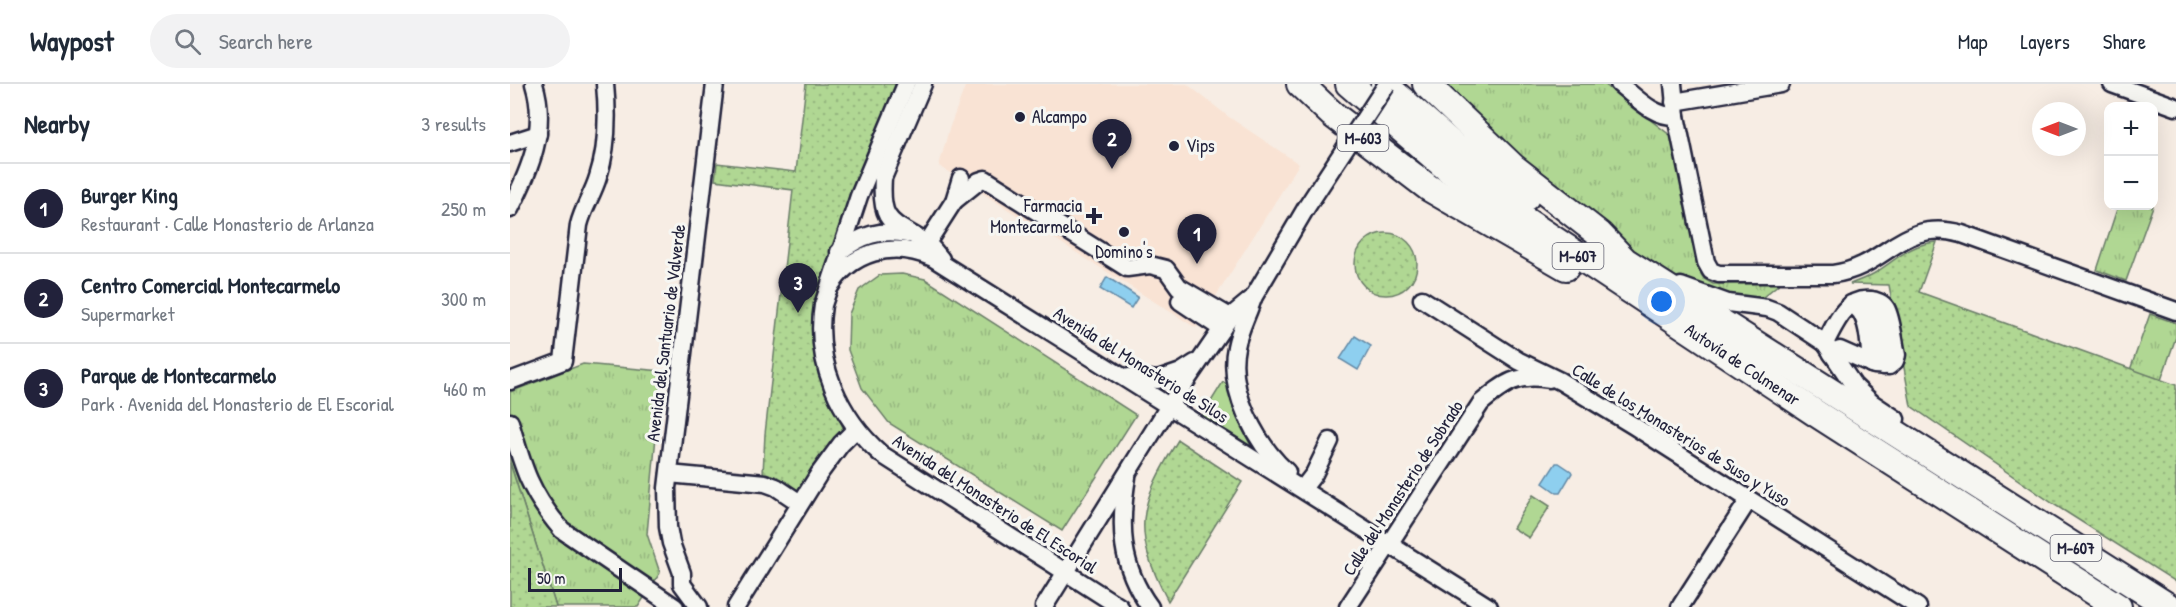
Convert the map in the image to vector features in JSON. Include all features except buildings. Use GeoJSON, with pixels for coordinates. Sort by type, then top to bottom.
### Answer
{"type":"FeatureCollection","features":[{"type":"Feature","properties":{"kind":"highway","name":"M-603"},"geometry":{"type":"LineString","coordinates":[[1300,84],[1332,114],[1429,188],[1558,262],[1731,368],[1817,414]]}},
{"type":"Feature","properties":{"kind":"highway","name":"Autovía de Colmenar"},"geometry":{"type":"LineString","coordinates":[[1349,84],[1449,170],[1817,414],[2118,607]]}},
{"type":"Feature","properties":{"kind":"highway","name":"M-607"},"geometry":{"type":"LineString","coordinates":[[1385,84],[1455,147],[1538,206],[2169,607]]}},
{"type":"Feature","properties":{"kind":"highway"},"geometry":{"type":"LineString","coordinates":[[1426,84],[1513,167],[1599,234],[1625,261]]}},
{"type":"Feature","properties":{"kind":"street"},"geometry":{"type":"LineString","coordinates":[[510,209],[528,174],[538,134],[538,105],[534,84]]}},
{"type":"Feature","properties":{"kind":"street"},"geometry":{"type":"LineString","coordinates":[[510,381],[563,361],[579,225],[603,162],[607,128],[605,84]]}},
{"type":"Feature","properties":{"kind":"street","name":"Avenida del Santuario de Valverde"},"geometry":{"type":"LineString","coordinates":[[699,607],[682,584],[682,573],[671,543],[666,507],[715,84]]}},
{"type":"Feature","properties":{"kind":"street"},"geometry":{"type":"LineString","coordinates":[[828,290],[839,252],[880,143],[906,84]]}},
{"type":"Feature","properties":{"kind":"street","name":"Avenida del Monasterio de Silos"},"geometry":{"type":"LineString","coordinates":[[923,84],[883,178],[884,206],[889,219],[898,228],[927,243],[950,268]]}},
{"type":"Feature","properties":{"kind":"street"},"geometry":{"type":"LineString","coordinates":[[1044,607],[1128,470],[1200,359],[1226,323],[1252,298],[1385,84]]}},
{"type":"Feature","properties":{"kind":"street"},"geometry":{"type":"LineString","coordinates":[[1619,84],[1657,113],[1666,116],[1675,109],[1781,84]]}},
{"type":"Feature","properties":{"kind":"street"},"geometry":{"type":"LineString","coordinates":[[1673,84],[1675,109],[1706,262],[1711,271],[1719,274],[1848,272],[1867,265],[1902,239],[1916,234],[1943,230],[1962,234],[2176,311]]}},
{"type":"Feature","properties":{"kind":"street"},"geometry":{"type":"LineString","coordinates":[[2112,84],[2176,107]]}},
{"type":"Feature","properties":{"kind":"street"},"geometry":{"type":"LineString","coordinates":[[510,144],[538,134]]}},
{"type":"Feature","properties":{"kind":"street"},"geometry":{"type":"LineString","coordinates":[[927,243],[954,201],[961,178]]}},
{"type":"Feature","properties":{"kind":"street"},"geometry":{"type":"LineString","coordinates":[[954,201],[979,181],[985,179],[1126,268],[1150,265],[1166,269],[1179,287],[1226,323]]}},
{"type":"Feature","properties":{"kind":"street"},"geometry":{"type":"LineString","coordinates":[[839,252],[859,238],[870,235],[896,232],[908,234]]}},
{"type":"Feature","properties":{"kind":"street","name":"Avenida del Monasterio de Silos"},"geometry":{"type":"LineString","coordinates":[[828,290],[845,268],[869,255],[896,248],[920,252],[950,268],[1308,491],[1489,607]]}},
{"type":"Feature","properties":{"kind":"street"},"geometry":{"type":"LineString","coordinates":[[1625,261],[1694,292],[1728,303],[1767,308],[1778,312],[1829,349],[1854,386],[1872,403],[1963,467],[1982,489]]}},
{"type":"Feature","properties":{"kind":"street","name":"Avenida del Monasterio de El Escorial"},"geometry":{"type":"LineString","coordinates":[[828,290],[821,321],[825,365],[835,393],[856,429],[880,454],[1120,607]]}},
{"type":"Feature","properties":{"kind":"street","name":"Avenida del Monasterio de Silos"},"geometry":{"type":"LineString","coordinates":[[1252,298],[1236,347],[1235,378],[1245,413],[1263,446],[1284,470],[1308,491]]}},
{"type":"Feature","properties":{"kind":"street","name":"Calle de los Monasterios de Suso y Yuso"},"geometry":{"type":"LineString","coordinates":[[1422,299],[1519,361],[1560,381],[1644,433],[1918,607]]}},
{"type":"Feature","properties":{"kind":"street"},"geometry":{"type":"LineString","coordinates":[[1860,300],[1871,300],[1887,309],[1897,355],[1895,361],[1889,366],[1877,365],[1840,350],[1829,349],[1844,309],[1851,304],[1860,300]]}},
{"type":"Feature","properties":{"kind":"street"},"geometry":{"type":"LineString","coordinates":[[1180,301],[1226,323]]}},
{"type":"Feature","properties":{"kind":"street"},"geometry":{"type":"LineString","coordinates":[[1851,304],[1861,312],[1877,365]]}},
{"type":"Feature","properties":{"kind":"street"},"geometry":{"type":"LineString","coordinates":[[1123,377],[1158,380],[1181,372],[1200,359]]}},
{"type":"Feature","properties":{"kind":"street","name":"Calle del Monasterio de Sobrado"},"geometry":{"type":"LineString","coordinates":[[1348,607],[1481,403],[1506,382],[1534,376],[1560,381]]}},
{"type":"Feature","properties":{"kind":"street"},"geometry":{"type":"LineString","coordinates":[[510,422],[525,473],[549,515],[562,530],[668,602],[682,584]]}},
{"type":"Feature","properties":{"kind":"street"},"geometry":{"type":"LineString","coordinates":[[736,607],[800,503],[832,456],[856,429]]}},
{"type":"Feature","properties":{"kind":"street"},"geometry":{"type":"LineString","coordinates":[[1308,491],[1330,441]]}},
{"type":"Feature","properties":{"kind":"street"},"geometry":{"type":"LineString","coordinates":[[1128,470],[1121,531],[1126,560],[1133,580],[1150,607]]}},
{"type":"Feature","properties":{"kind":"street"},"geometry":{"type":"LineString","coordinates":[[669,474],[765,483],[776,487],[800,503]]}},
{"type":"Feature","properties":{"kind":"street"},"geometry":{"type":"LineString","coordinates":[[1680,607],[1748,501]]}},
{"type":"Feature","properties":{"kind":"shaded area"},"geometry":{"type":"Polygon","coordinates":[[[966,84],[1187,84],[1229,117],[1299,164],[1196,328],[939,166],[949,129],[966,84]]]}},
{"type":"Feature","properties":{"kind":"green space"},"geometry":{"type":"Polygon","coordinates":[[[806,84],[897,84],[823,288],[814,338],[824,385],[845,432],[802,498],[763,474],[765,434],[793,190],[715,180],[717,163],[796,172],[806,84]]]}},
{"type":"Feature","properties":{"kind":"green space"},"geometry":{"type":"Polygon","coordinates":[[[1435,84],[1604,84],[1671,136],[1704,279],[1713,284],[1780,283],[1763,297],[1735,300],[1684,283],[1662,272],[1622,243],[1435,84]]]}},
{"type":"Feature","properties":{"kind":"green space"},"geometry":{"type":"Polygon","coordinates":[[[2117,210],[2152,210],[2126,281],[2097,270],[2117,210]]]}},
{"type":"Feature","properties":{"kind":"green space"},"geometry":{"type":"Polygon","coordinates":[[[1380,233],[1392,233],[1408,242],[1415,252],[1417,264],[1415,276],[1408,286],[1392,295],[1380,295],[1369,290],[1360,281],[1355,270],[1355,258],[1360,247],[1369,238],[1380,233]]]}},
{"type":"Feature","properties":{"kind":"green space"},"geometry":{"type":"Polygon","coordinates":[[[1937,242],[1919,292],[2176,385],[2176,582],[2055,505],[1911,406],[1889,285],[1850,284],[1873,274],[1918,246],[1937,242]]]}},
{"type":"Feature","properties":{"kind":"green space"},"geometry":{"type":"Polygon","coordinates":[[[902,274],[925,279],[1136,415],[1062,531],[889,423],[862,388],[848,350],[849,314],[859,290],[880,275],[902,274]]]}},
{"type":"Feature","properties":{"kind":"green space"},"geometry":{"type":"Polygon","coordinates":[[[2150,314],[2176,323],[2176,337],[2161,380],[2130,370],[2150,314]]]}},
{"type":"Feature","properties":{"kind":"green space"},"geometry":{"type":"Polygon","coordinates":[[[583,364],[662,371],[647,534],[660,573],[638,607],[556,607],[510,463],[510,392],[583,364]]]}},
{"type":"Feature","properties":{"kind":"green space"},"geometry":{"type":"Polygon","coordinates":[[[1223,382],[1229,385],[1236,416],[1253,450],[1200,419],[1223,382]]]}},
{"type":"Feature","properties":{"kind":"green space"},"geometry":{"type":"Polygon","coordinates":[[[1178,440],[1242,482],[1168,601],[1148,555],[1144,536],[1144,519],[1154,483],[1178,440]]]}},
{"type":"Feature","properties":{"kind":"green space"},"geometry":{"type":"Polygon","coordinates":[[[510,463],[556,607],[510,607],[510,463]]]}},
{"type":"Feature","properties":{"kind":"green space"},"geometry":{"type":"Polygon","coordinates":[[[1533,495],[1550,506],[1529,538],[1513,528],[1533,495]]]}},
{"type":"Feature","properties":{"kind":"water"},"geometry":{"type":"Polygon","coordinates":[[[1107,277],[1138,297],[1131,308],[1100,289],[1107,277]]]}},
{"type":"Feature","properties":{"kind":"water"},"geometry":{"type":"Polygon","coordinates":[[[1355,336],[1371,346],[1358,370],[1340,359],[1355,336]]]}},
{"type":"Feature","properties":{"kind":"water"},"geometry":{"type":"Polygon","coordinates":[[[1556,463],[1572,473],[1560,493],[1543,483],[1556,463]]]}},
{"type":"Feature","properties":{"kind":"place","name":"Alcampo"},"geometry":{"type":"Point","coordinates":[1020,117]}},
{"type":"Feature","properties":{"kind":"place","name":"Vips"},"geometry":{"type":"Point","coordinates":[1174,146]}},
{"type":"Feature","properties":{"kind":"place","name":"Centro Comercial Montecarmelo"},"geometry":{"type":"Point","coordinates":[1112,169]}},
{"type":"Feature","properties":{"kind":"place","name":"Farmacia Montecarmelo"},"geometry":{"type":"Point","coordinates":[1094,216]}},
{"type":"Feature","properties":{"kind":"place","name":"Domino's"},"geometry":{"type":"Point","coordinates":[1124,232]}},
{"type":"Feature","properties":{"kind":"place","name":"Burger King"},"geometry":{"type":"Point","coordinates":[1197,264]}},
{"type":"Feature","properties":{"kind":"place","name":"Parque de Montecarmelo"},"geometry":{"type":"Point","coordinates":[798,313]}}]}
